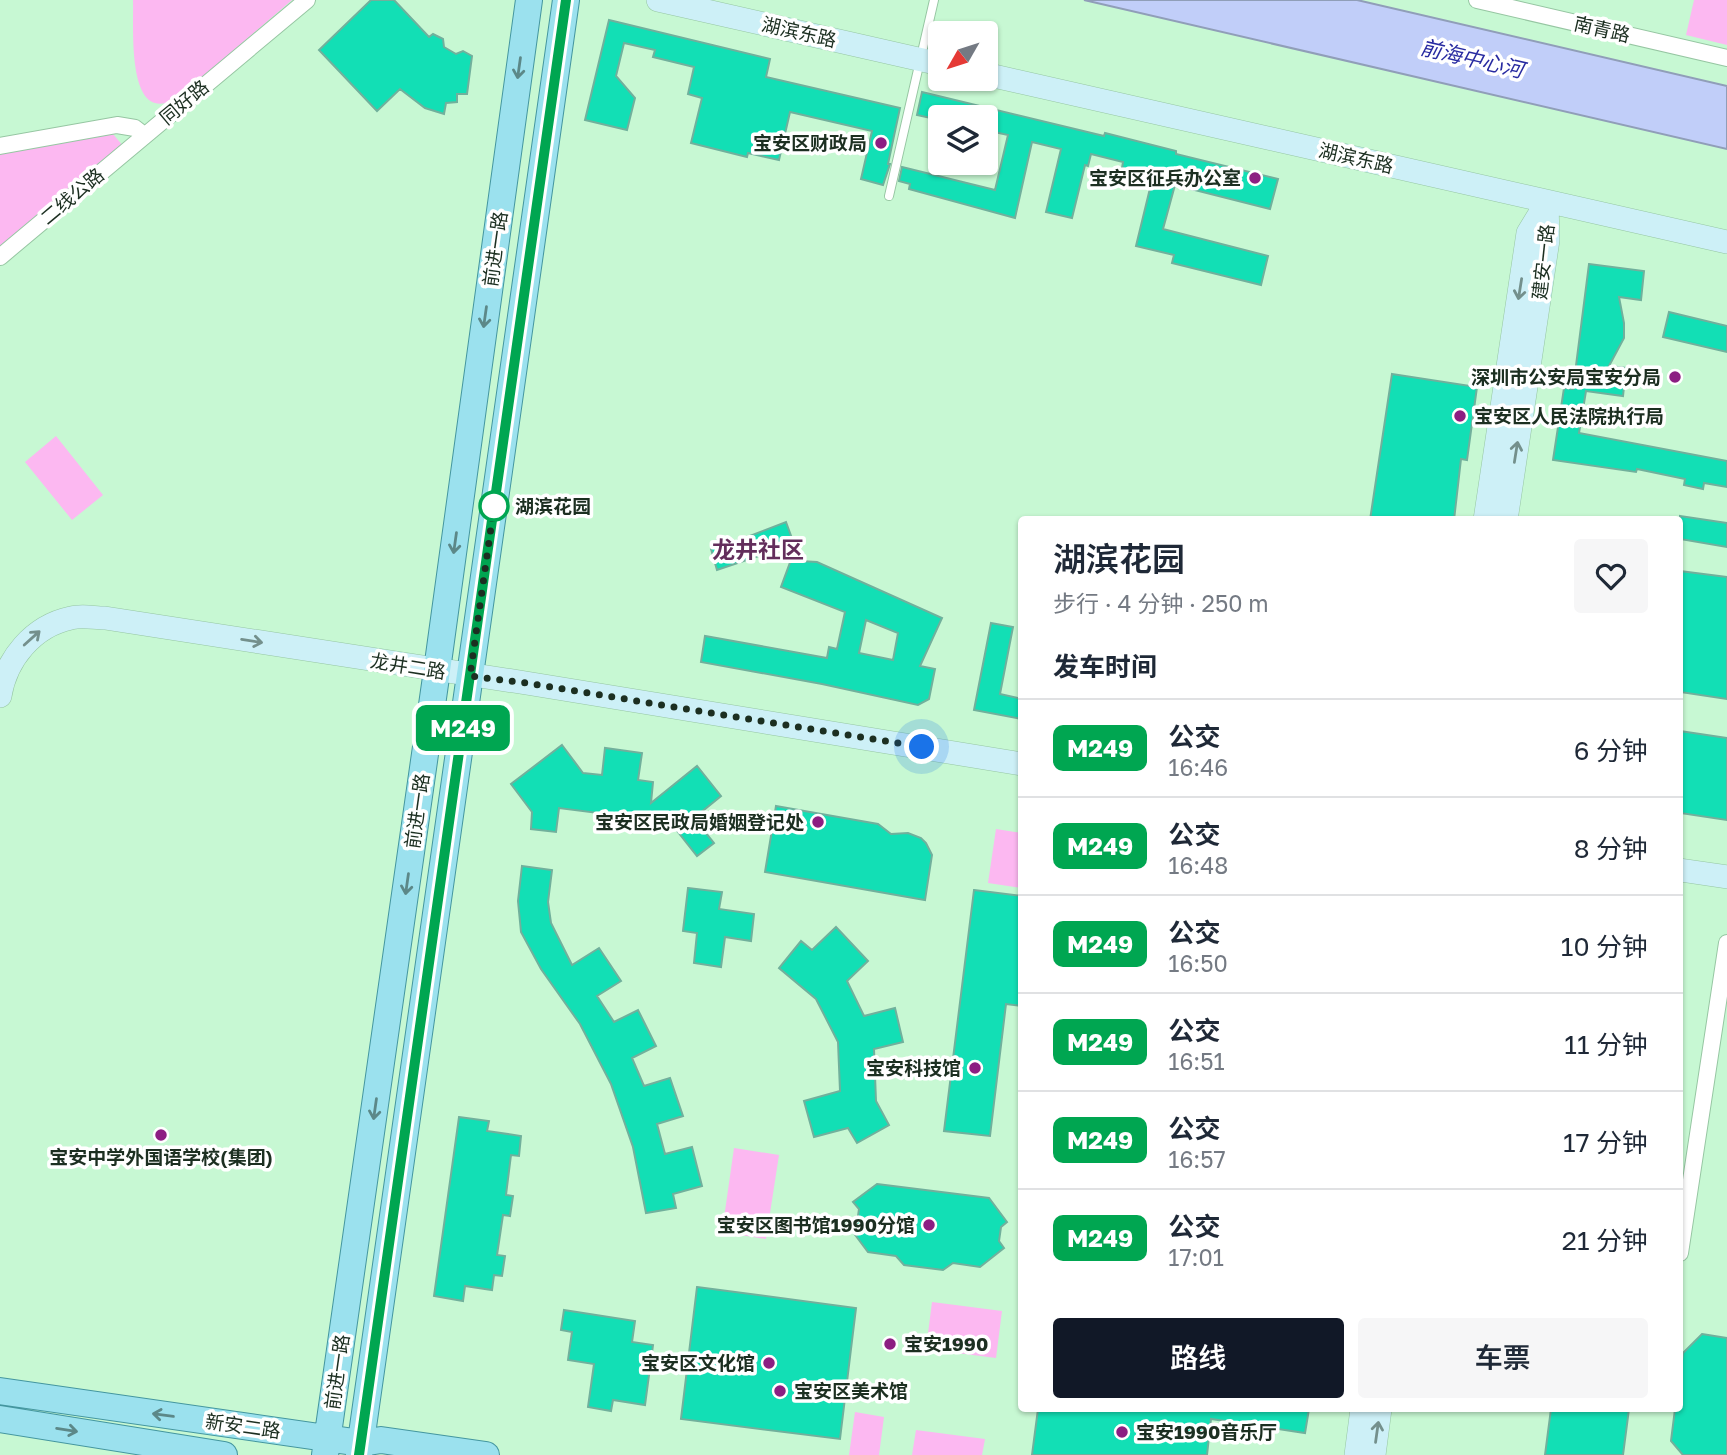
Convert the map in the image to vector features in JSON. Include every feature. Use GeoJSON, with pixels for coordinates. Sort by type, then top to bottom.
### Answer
{"type":"FeatureCollection","features":[{"type":"Feature","properties":{"kind":"main road","name":"前进一路"},"geometry":{"type":"LineString","coordinates":[[326,1447],[529,0]]}},
{"type":"Feature","properties":{"kind":"main road","name":"前进一路"},"geometry":{"type":"LineString","coordinates":[[360,1449],[566,0]]}},
{"type":"Feature","properties":{"kind":"main road","name":"湖滨东路"},"geometry":{"type":"LineString","coordinates":[[658,0],[928,62]]}},
{"type":"Feature","properties":{"kind":"main road","name":"湖滨东路"},"geometry":{"type":"LineString","coordinates":[[998,77],[1727,243]]}},
{"type":"Feature","properties":{"kind":"main road","name":"建安一路"},"geometry":{"type":"LineString","coordinates":[[1486,516],[1528,233],[1547,202]]}},
{"type":"Feature","properties":{"kind":"main road","name":"建安一路"},"geometry":{"type":"LineString","coordinates":[[1507,516],[1548,240],[1547,202]]}},
{"type":"Feature","properties":{"kind":"main road","name":"龙井二路"},"geometry":{"type":"LineString","coordinates":[[0,696],[10,664],[26,643],[45,627],[73,617],[105,618],[1018,763]]}},
{"type":"Feature","properties":{"kind":"main road"},"geometry":{"type":"LineString","coordinates":[[1683,870],[1727,877]]}},
{"type":"Feature","properties":{"kind":"main road","name":"新安二路"},"geometry":{"type":"LineString","coordinates":[[0,1391],[326,1447],[360,1449],[381,1440],[486,1455]]}},
{"type":"Feature","properties":{"kind":"main road"},"geometry":{"type":"LineString","coordinates":[[1356,1455],[1362,1412]]}},
{"type":"Feature","properties":{"kind":"main road"},"geometry":{"type":"LineString","coordinates":[[1374,1455],[1380,1412]]}},
{"type":"Feature","properties":{"kind":"main road","name":"新安二路"},"geometry":{"type":"LineString","coordinates":[[0,1419],[224,1455]]}},
{"type":"Feature","properties":{"kind":"street","name":"同好路"},"geometry":{"type":"LineString","coordinates":[[0,146],[117,125],[135,128],[144,135],[307,0]]}},
{"type":"Feature","properties":{"kind":"street","name":"南青路"},"geometry":{"type":"LineString","coordinates":[[1477,0],[1727,58]]}},
{"type":"Feature","properties":{"kind":"street","name":"二线公路"},"geometry":{"type":"LineString","coordinates":[[0,257],[144,135]]}},
{"type":"Feature","properties":{"kind":"street"},"geometry":{"type":"LineString","coordinates":[[1683,1233],[1727,943]]}},
{"type":"Feature","properties":{"kind":"lane"},"geometry":{"type":"LineString","coordinates":[[933,21],[934,0]]}},
{"type":"Feature","properties":{"kind":"lane"},"geometry":{"type":"LineString","coordinates":[[889,197],[928,69]]}},
{"type":"Feature","properties":{"kind":"shaded area"},"geometry":{"type":"Polygon","coordinates":[[[133,0],[292,0],[184,93],[165,103],[151,102],[142,91],[134,54],[133,0]]]}},
{"type":"Feature","properties":{"kind":"shaded area"},"geometry":{"type":"Polygon","coordinates":[[[1694,0],[1727,0],[1727,45],[1686,35],[1694,0]]]}},
{"type":"Feature","properties":{"kind":"shaded area"},"geometry":{"type":"Polygon","coordinates":[[[113,134],[123,146],[0,250],[0,154],[113,134]]]}},
{"type":"Feature","properties":{"kind":"shaded area"},"geometry":{"type":"Polygon","coordinates":[[[56,436],[103,495],[72,520],[25,462],[56,436]]]}},
{"type":"Feature","properties":{"kind":"shaded area"},"geometry":{"type":"Polygon","coordinates":[[[996,829],[1018,832],[1018,887],[988,883],[996,829]]]}},
{"type":"Feature","properties":{"kind":"shaded area"},"geometry":{"type":"Polygon","coordinates":[[[734,1148],[779,1155],[766,1239],[722,1232],[734,1148]]]}},
{"type":"Feature","properties":{"kind":"shaded area"},"geometry":{"type":"Polygon","coordinates":[[[932,1302],[1002,1311],[996,1358],[926,1349],[932,1302]]]}},
{"type":"Feature","properties":{"kind":"shaded area"},"geometry":{"type":"Polygon","coordinates":[[[855,1412],[884,1417],[879,1455],[849,1455],[855,1412]]]}},
{"type":"Feature","properties":{"kind":"shaded area"},"geometry":{"type":"Polygon","coordinates":[[[916,1430],[985,1439],[982,1455],[912,1455],[916,1430]]]}},
{"type":"Feature","properties":{"kind":"water","name":"前海中心河"},"geometry":{"type":"Polygon","coordinates":[[[1084,0],[1357,0],[1727,86],[1727,149],[1084,0]]]}},
{"type":"Feature","properties":{"kind":"building"},"geometry":{"type":"Polygon","coordinates":[[[371,0],[394,0],[429,37],[433,34],[443,39],[444,47],[456,54],[463,51],[472,56],[467,94],[457,94],[457,102],[446,103],[444,114],[425,108],[400,89],[377,111],[319,50],[371,0]]]}},
{"type":"Feature","properties":{"kind":"building"},"geometry":{"type":"Polygon","coordinates":[[[609,20],[770,59],[766,77],[900,108],[890,164],[883,185],[861,179],[872,131],[790,112],[779,160],[748,153],[747,157],[691,143],[702,98],[688,94],[694,67],[653,57],[655,50],[624,43],[616,76],[635,98],[627,130],[585,120],[609,20]]]}},
{"type":"Feature","properties":{"kind":"building"},"geometry":{"type":"Polygon","coordinates":[[[922,92],[976,105],[928,105],[928,117],[917,115],[922,92]]]}},
{"type":"Feature","properties":{"kind":"building"},"geometry":{"type":"Polygon","coordinates":[[[998,110],[1104,136],[1105,133],[1278,179],[1270,209],[1175,185],[1163,229],[1268,256],[1261,285],[1172,263],[1174,255],[1136,246],[1153,176],[1122,168],[1123,162],[1091,154],[1088,166],[1085,165],[1072,218],[1046,212],[1061,149],[1032,142],[1015,218],[909,189],[910,184],[899,181],[902,167],[995,190],[1008,135],[998,133],[998,110]]]}},
{"type":"Feature","properties":{"kind":"building"},"geometry":{"type":"Polygon","coordinates":[[[1589,264],[1644,271],[1641,300],[1619,297],[1624,338],[1609,366],[1626,368],[1623,396],[1586,391],[1579,433],[1727,461],[1727,487],[1704,483],[1703,489],[1684,485],[1685,479],[1637,469],[1636,472],[1553,460],[1564,388],[1573,389],[1589,264]]]}},
{"type":"Feature","properties":{"kind":"building"},"geometry":{"type":"Polygon","coordinates":[[[1669,312],[1727,326],[1727,352],[1663,337],[1669,312]]]}},
{"type":"Feature","properties":{"kind":"building"},"geometry":{"type":"Polygon","coordinates":[[[1392,374],[1477,387],[1467,460],[1461,459],[1454,516],[1371,516],[1392,374]]]}},
{"type":"Feature","properties":{"kind":"building"},"geometry":{"type":"Polygon","coordinates":[[[1683,516],[1727,523],[1727,547],[1683,540],[1683,516]]]}},
{"type":"Feature","properties":{"kind":"building"},"geometry":{"type":"Polygon","coordinates":[[[786,522],[794,544],[717,570],[711,549],[717,540],[734,542],[786,522]]]}},
{"type":"Feature","properties":{"kind":"building"},"geometry":{"type":"Polygon","coordinates":[[[795,549],[800,561],[817,562],[942,618],[920,666],[935,669],[929,699],[918,705],[701,662],[705,636],[827,658],[829,647],[837,649],[845,612],[781,587],[795,549]],[[866,620],[859,653],[893,660],[898,633],[866,620]]]}},
{"type":"Feature","properties":{"kind":"building"},"geometry":{"type":"Polygon","coordinates":[[[1683,571],[1727,577],[1727,699],[1683,692],[1683,571]]]}},
{"type":"Feature","properties":{"kind":"building"},"geometry":{"type":"Polygon","coordinates":[[[991,623],[1013,627],[1000,694],[1018,698],[1018,718],[974,710],[991,623]]]}},
{"type":"Feature","properties":{"kind":"building"},"geometry":{"type":"Polygon","coordinates":[[[1683,731],[1727,738],[1727,820],[1683,813],[1683,731]]]}},
{"type":"Feature","properties":{"kind":"building"},"geometry":{"type":"Polygon","coordinates":[[[562,745],[583,773],[602,775],[605,748],[642,753],[638,780],[653,782],[651,803],[697,766],[721,796],[699,814],[706,823],[701,827],[714,843],[697,856],[670,822],[559,808],[556,832],[531,829],[532,812],[511,784],[562,745]]]}},
{"type":"Feature","properties":{"kind":"building"},"geometry":{"type":"Polygon","coordinates":[[[776,806],[878,824],[891,834],[908,833],[921,838],[932,855],[925,900],[765,872],[776,806]]]}},
{"type":"Feature","properties":{"kind":"building"},"geometry":{"type":"Polygon","coordinates":[[[522,866],[552,870],[548,902],[551,923],[572,965],[599,948],[621,981],[597,996],[614,1022],[638,1010],[656,1046],[632,1058],[644,1086],[670,1078],[683,1116],[657,1124],[665,1154],[692,1147],[702,1186],[673,1194],[676,1208],[646,1213],[633,1147],[611,1084],[580,1024],[541,969],[521,932],[518,901],[522,866]]]}},
{"type":"Feature","properties":{"kind":"building"},"geometry":{"type":"Polygon","coordinates":[[[688,888],[722,892],[719,909],[754,914],[751,941],[725,937],[721,967],[694,963],[697,933],[683,931],[688,888]]]}},
{"type":"Feature","properties":{"kind":"building","name":"宝安科技馆"},"geometry":{"type":"Polygon","coordinates":[[[974,890],[1018,896],[1018,1006],[1006,1004],[990,1136],[944,1131],[974,890]]]}},
{"type":"Feature","properties":{"kind":"building"},"geometry":{"type":"Polygon","coordinates":[[[836,927],[868,961],[847,981],[864,1016],[895,1008],[903,1042],[874,1049],[876,1101],[889,1125],[857,1143],[848,1128],[814,1137],[804,1101],[840,1091],[838,1042],[816,999],[779,968],[801,941],[812,950],[836,927]]]}},
{"type":"Feature","properties":{"kind":"building"},"geometry":{"type":"Polygon","coordinates":[[[459,1117],[489,1121],[487,1131],[521,1136],[519,1156],[511,1155],[506,1195],[513,1196],[510,1216],[503,1215],[497,1255],[505,1256],[502,1276],[494,1275],[492,1290],[465,1286],[463,1301],[434,1296],[459,1117]]]}},
{"type":"Feature","properties":{"kind":"building","name":"宝安区图书馆1990分馆"},"geometry":{"type":"Polygon","coordinates":[[[877,1184],[989,1198],[1007,1222],[1001,1227],[999,1241],[1004,1248],[980,1267],[953,1263],[943,1270],[904,1265],[896,1256],[868,1252],[850,1228],[857,1223],[859,1209],[853,1202],[877,1184]]]}},
{"type":"Feature","properties":{"kind":"building","name":"宝安区文化馆"},"geometry":{"type":"Polygon","coordinates":[[[697,1287],[856,1308],[840,1439],[681,1419],[697,1287]]]}},
{"type":"Feature","properties":{"kind":"building"},"geometry":{"type":"Polygon","coordinates":[[[564,1310],[635,1321],[632,1342],[653,1345],[645,1405],[613,1400],[611,1411],[588,1407],[594,1364],[568,1360],[572,1332],[561,1330],[564,1310]]]}},
{"type":"Feature","properties":{"kind":"building"},"geometry":{"type":"Polygon","coordinates":[[[1702,1334],[1727,1338],[1727,1455],[1683,1455],[1671,1441],[1675,1412],[1683,1412],[1683,1353],[1702,1334]]]}},
{"type":"Feature","properties":{"kind":"building","name":"宝安1990音乐厅"},"geometry":{"type":"Polygon","coordinates":[[[1038,1412],[1308,1412],[1305,1433],[1211,1419],[1207,1455],[1032,1455],[1038,1412]]]}},
{"type":"Feature","properties":{"kind":"building"},"geometry":{"type":"Polygon","coordinates":[[[1551,1412],[1629,1412],[1623,1455],[1545,1455],[1551,1412]]]}},
{"type":"Feature","properties":{"kind":"bus line","name":"M249"},"geometry":{"type":"LineString","coordinates":[[359,1455],[566,0]]}},
{"type":"Feature","properties":{"kind":"place","name":"宝安区财政局"},"geometry":{"type":"Point","coordinates":[881,143]}},
{"type":"Feature","properties":{"kind":"place","name":"宝安区征兵办公室"},"geometry":{"type":"Point","coordinates":[1255,178]}},
{"type":"Feature","properties":{"kind":"place","name":"深圳市公安局宝安分局"},"geometry":{"type":"Point","coordinates":[1675,377]}},
{"type":"Feature","properties":{"kind":"place","name":"宝安区人民法院执行局"},"geometry":{"type":"Point","coordinates":[1460,416]}},
{"type":"Feature","properties":{"kind":"place","name":"湖滨花园"},"geometry":{"type":"Point","coordinates":[494,506]}},
{"type":"Feature","properties":{"kind":"place","name":"宝安区民政局婚姻登记处"},"geometry":{"type":"Point","coordinates":[818,822]}},
{"type":"Feature","properties":{"kind":"place","name":"宝安科技馆"},"geometry":{"type":"Point","coordinates":[975,1068]}},
{"type":"Feature","properties":{"kind":"place","name":"宝安中学外国语学校(集团)"},"geometry":{"type":"Point","coordinates":[161,1135]}},
{"type":"Feature","properties":{"kind":"place","name":"宝安区图书馆1990分馆"},"geometry":{"type":"Point","coordinates":[929,1225]}},
{"type":"Feature","properties":{"kind":"place","name":"宝安1990"},"geometry":{"type":"Point","coordinates":[890,1344]}},
{"type":"Feature","properties":{"kind":"place","name":"宝安区文化馆"},"geometry":{"type":"Point","coordinates":[769,1363]}},
{"type":"Feature","properties":{"kind":"place","name":"宝安区美术馆"},"geometry":{"type":"Point","coordinates":[780,1391]}},
{"type":"Feature","properties":{"kind":"place","name":"宝安1990音乐厅"},"geometry":{"type":"Point","coordinates":[1122,1432]}},
{"type":"Feature","properties":{"kind":"district","name":"龙井社区"},"geometry":{"type":"Point","coordinates":[758,550]}},
{"type":"Feature","properties":{"kind":"route"},"geometry":{"type":"LineString","coordinates":[[494,506],[470,676],[922,747]]}}]}
